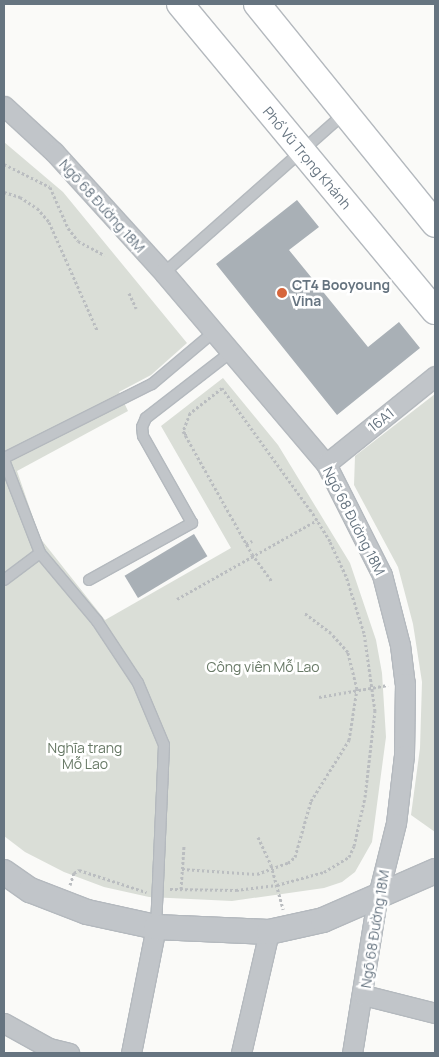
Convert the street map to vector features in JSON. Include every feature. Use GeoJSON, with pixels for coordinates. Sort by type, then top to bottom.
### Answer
{"type":"FeatureCollection","features":[{"type":"Feature","properties":{"kind":"main road","name":"Phố Vũ Trọng Khánh"},"geometry":{"type":"LineString","coordinates":[[180,4],[435,311]]}},
{"type":"Feature","properties":{"kind":"main road"},"geometry":{"type":"LineString","coordinates":[[257,4],[432,215]]}},
{"type":"Feature","properties":{"kind":"street","name":"Ngõ 68 Đường 18M"},"geometry":{"type":"LineString","coordinates":[[4,106],[54,152],[164,272],[326,464],[382,574],[400,644],[405,684],[404,755],[396,824],[377,899],[364,995],[352,1053]]}},
{"type":"Feature","properties":{"kind":"street","name":"16A1"},"geometry":{"type":"LineString","coordinates":[[326,464],[435,376]]}},
{"type":"Feature","properties":{"kind":"street"},"geometry":{"type":"LineString","coordinates":[[4,872],[30,890],[87,912],[156,927],[278,930],[323,920],[377,899],[435,871]]}},
{"type":"Feature","properties":{"kind":"street"},"geometry":{"type":"LineString","coordinates":[[131,1053],[156,927]]}},
{"type":"Feature","properties":{"kind":"street"},"geometry":{"type":"LineString","coordinates":[[241,1053],[278,930]]}},
{"type":"Feature","properties":{"kind":"street"},"geometry":{"type":"LineString","coordinates":[[364,995],[435,1013]]}},
{"type":"Feature","properties":{"kind":"street"},"geometry":{"type":"LineString","coordinates":[[4,1023],[49,1048],[69,1053]]}},
{"type":"Feature","properties":{"kind":"lane"},"geometry":{"type":"LineString","coordinates":[[164,272],[346,113]]}},
{"type":"Feature","properties":{"kind":"lane"},"geometry":{"type":"LineString","coordinates":[[156,927],[164,745],[138,684],[97,621],[40,552],[4,459],[145,388],[215,331]]}},
{"type":"Feature","properties":{"kind":"lane"},"geometry":{"type":"LineString","coordinates":[[89,580],[192,523],[143,436],[142,427],[146,418],[232,352]]}},
{"type":"Feature","properties":{"kind":"lane"},"geometry":{"type":"LineString","coordinates":[[4,580],[40,552]]}},
{"type":"Feature","properties":{"kind":"path"},"geometry":{"type":"LineString","coordinates":[[4,164],[50,186],[68,228],[78,242],[104,255]]}},
{"type":"Feature","properties":{"kind":"path"},"geometry":{"type":"LineString","coordinates":[[4,192],[20,197],[37,208],[49,222],[98,330]]}},
{"type":"Feature","properties":{"kind":"path"},"geometry":{"type":"LineString","coordinates":[[129,293],[136,308]]}},
{"type":"Feature","properties":{"kind":"path"},"geometry":{"type":"LineString","coordinates":[[64,902],[74,873],[79,870],[159,892],[181,889],[236,890],[277,885],[337,867],[349,857],[354,846],[370,758],[375,711],[374,687],[364,633],[348,584],[317,520],[222,388],[190,413],[184,422],[184,434],[246,544],[272,582]]}},
{"type":"Feature","properties":{"kind":"path"},"geometry":{"type":"LineString","coordinates":[[184,434],[189,432]]}},
{"type":"Feature","properties":{"kind":"path"},"geometry":{"type":"LineString","coordinates":[[303,520],[306,526]]}},
{"type":"Feature","properties":{"kind":"path"},"geometry":{"type":"LineString","coordinates":[[177,599],[252,554],[317,520]]}},
{"type":"Feature","properties":{"kind":"path"},"geometry":{"type":"LineString","coordinates":[[246,544],[252,541]]}},
{"type":"Feature","properties":{"kind":"path"},"geometry":{"type":"LineString","coordinates":[[262,542],[265,548]]}},
{"type":"Feature","properties":{"kind":"path"},"geometry":{"type":"LineString","coordinates":[[182,869],[242,874],[272,869],[295,857],[310,801],[349,740],[357,689],[353,664],[342,642],[304,614]]}},
{"type":"Feature","properties":{"kind":"path"},"geometry":{"type":"LineString","coordinates":[[319,697],[357,689],[405,684]]}},
{"type":"Feature","properties":{"kind":"path"},"geometry":{"type":"LineString","coordinates":[[258,837],[277,885],[278,930]]}},
{"type":"Feature","properties":{"kind":"path"},"geometry":{"type":"LineString","coordinates":[[181,889],[184,846]]}},
{"type":"Feature","properties":{"kind":"green space"},"geometry":{"type":"Polygon","coordinates":[[[4,142],[63,192],[187,343],[151,375],[119,392],[128,411],[17,471],[40,538],[105,620],[231,548],[161,426],[223,378],[278,445],[350,563],[376,640],[382,673],[386,737],[372,842],[355,872],[342,882],[324,888],[232,901],[149,897],[104,887],[64,872],[25,852],[4,836],[4,142]]]}},
{"type":"Feature","properties":{"kind":"green space"},"geometry":{"type":"Polygon","coordinates":[[[435,394],[435,832],[411,815],[420,748],[422,682],[413,624],[398,567],[354,485],[355,456],[435,394]]]}},
{"type":"Feature","properties":{"kind":"building","name":"CT4 Booyoung Vina"},"geometry":{"type":"Polygon","coordinates":[[[297,200],[319,227],[289,250],[368,347],[399,322],[420,348],[337,415],[216,264],[297,200]]]}},
{"type":"Feature","properties":{"kind":"building"},"geometry":{"type":"Polygon","coordinates":[[[194,534],[207,556],[138,598],[125,576],[194,534]]]}},
{"type":"Feature","properties":{"kind":"place","name":"CT4 Booyoung Vina"},"geometry":{"type":"Point","coordinates":[282,293]}},
{"type":"Feature","properties":{"kind":"park label","name":"Công viên Mỗ Lao"},"geometry":{"type":"Point","coordinates":[263,667]}},
{"type":"Feature","properties":{"kind":"park label","name":"Nghĩa trang Mỗ Lao"},"geometry":{"type":"Point","coordinates":[85,756]}}]}
